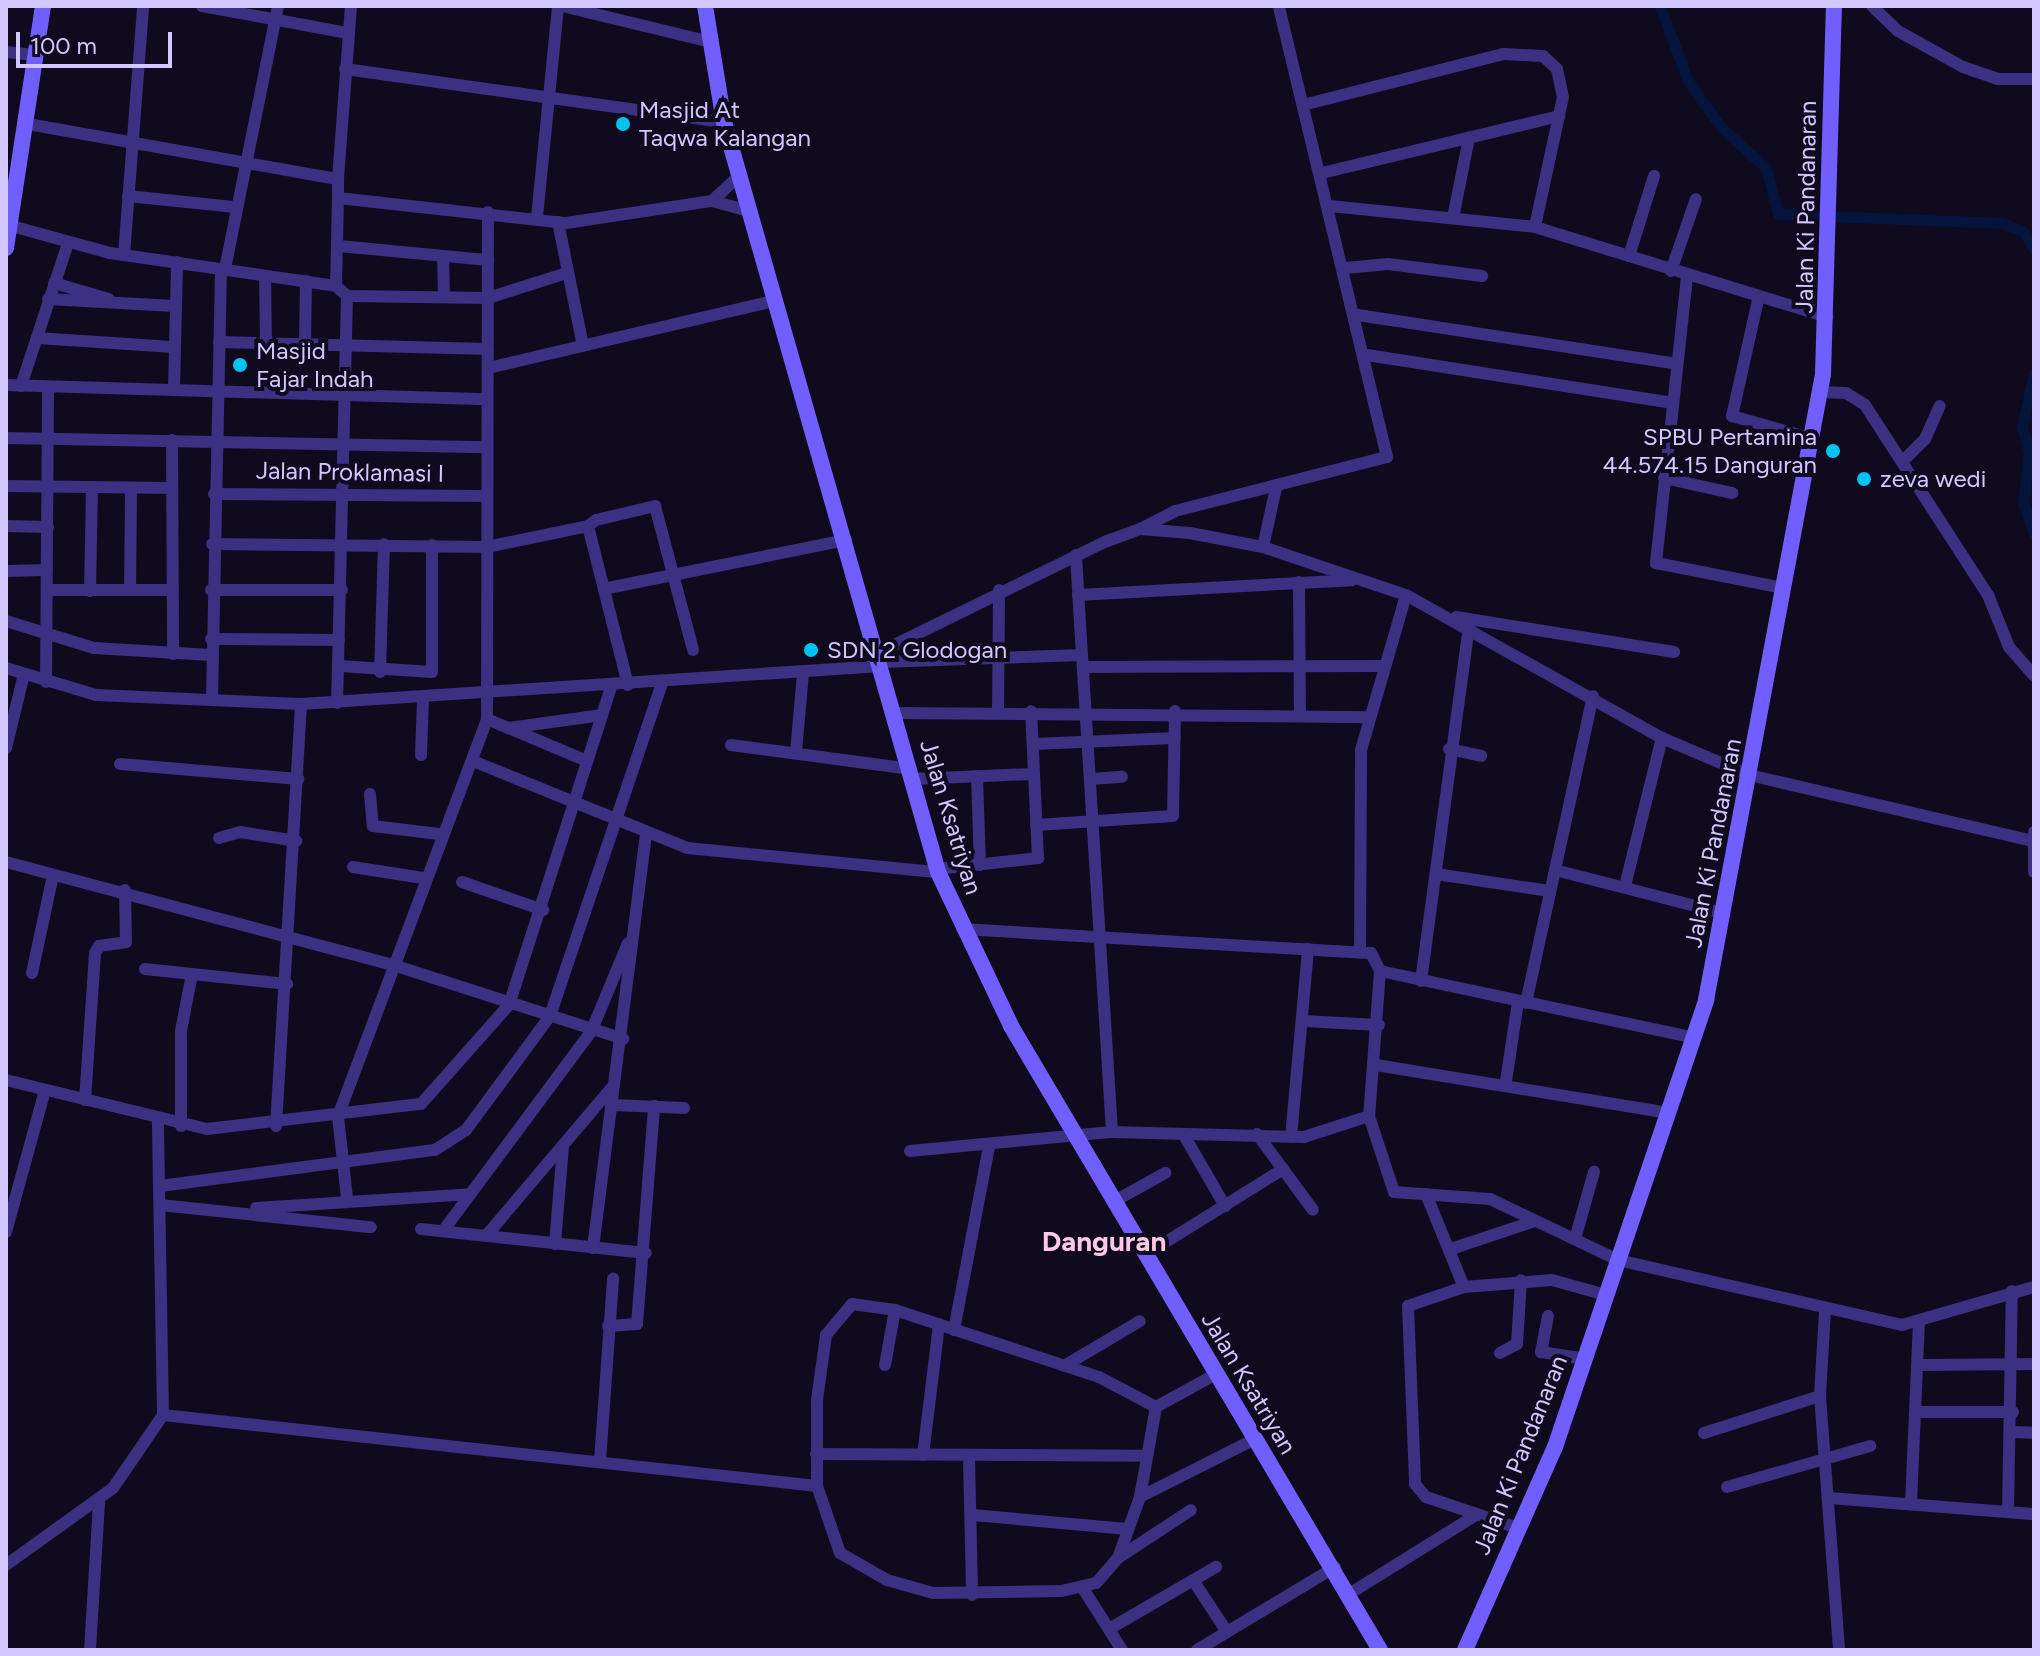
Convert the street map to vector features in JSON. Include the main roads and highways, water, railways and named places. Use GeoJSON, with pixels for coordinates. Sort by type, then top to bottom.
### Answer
{"type":"FeatureCollection","features":[{"type":"Feature","properties":{"kind":"waterway"},"geometry":{"type":"LineString","coordinates":[[1660,6],[1688,81],[1721,127],[1766,168],[1778,214],[2002,223],[2023,231],[2034,249]]}},
{"type":"Feature","properties":{"kind":"waterway"},"geometry":{"type":"LineString","coordinates":[[2034,373],[2022,426],[2029,453],[2023,503],[2034,534]]}},
{"type":"Feature","properties":{"kind":"place","name":"Masjid At Taqwa Kalangan"},"geometry":{"type":"Point","coordinates":[623,124]}},
{"type":"Feature","properties":{"kind":"place","name":"Masjid Fajar Indah"},"geometry":{"type":"Point","coordinates":[240,365]}},
{"type":"Feature","properties":{"kind":"place","name":"SPBU Pertamina 44.574.15 Danguran"},"geometry":{"type":"Point","coordinates":[1833,451]}},
{"type":"Feature","properties":{"kind":"place","name":"zeva wedi"},"geometry":{"type":"Point","coordinates":[1864,479]}},
{"type":"Feature","properties":{"kind":"place","name":"SDN 2 Glodogan"},"geometry":{"type":"Point","coordinates":[811,650]}},
{"type":"Feature","properties":{"kind":"district","name":"Danguran"},"geometry":{"type":"Point","coordinates":[1104,1241]}}]}
